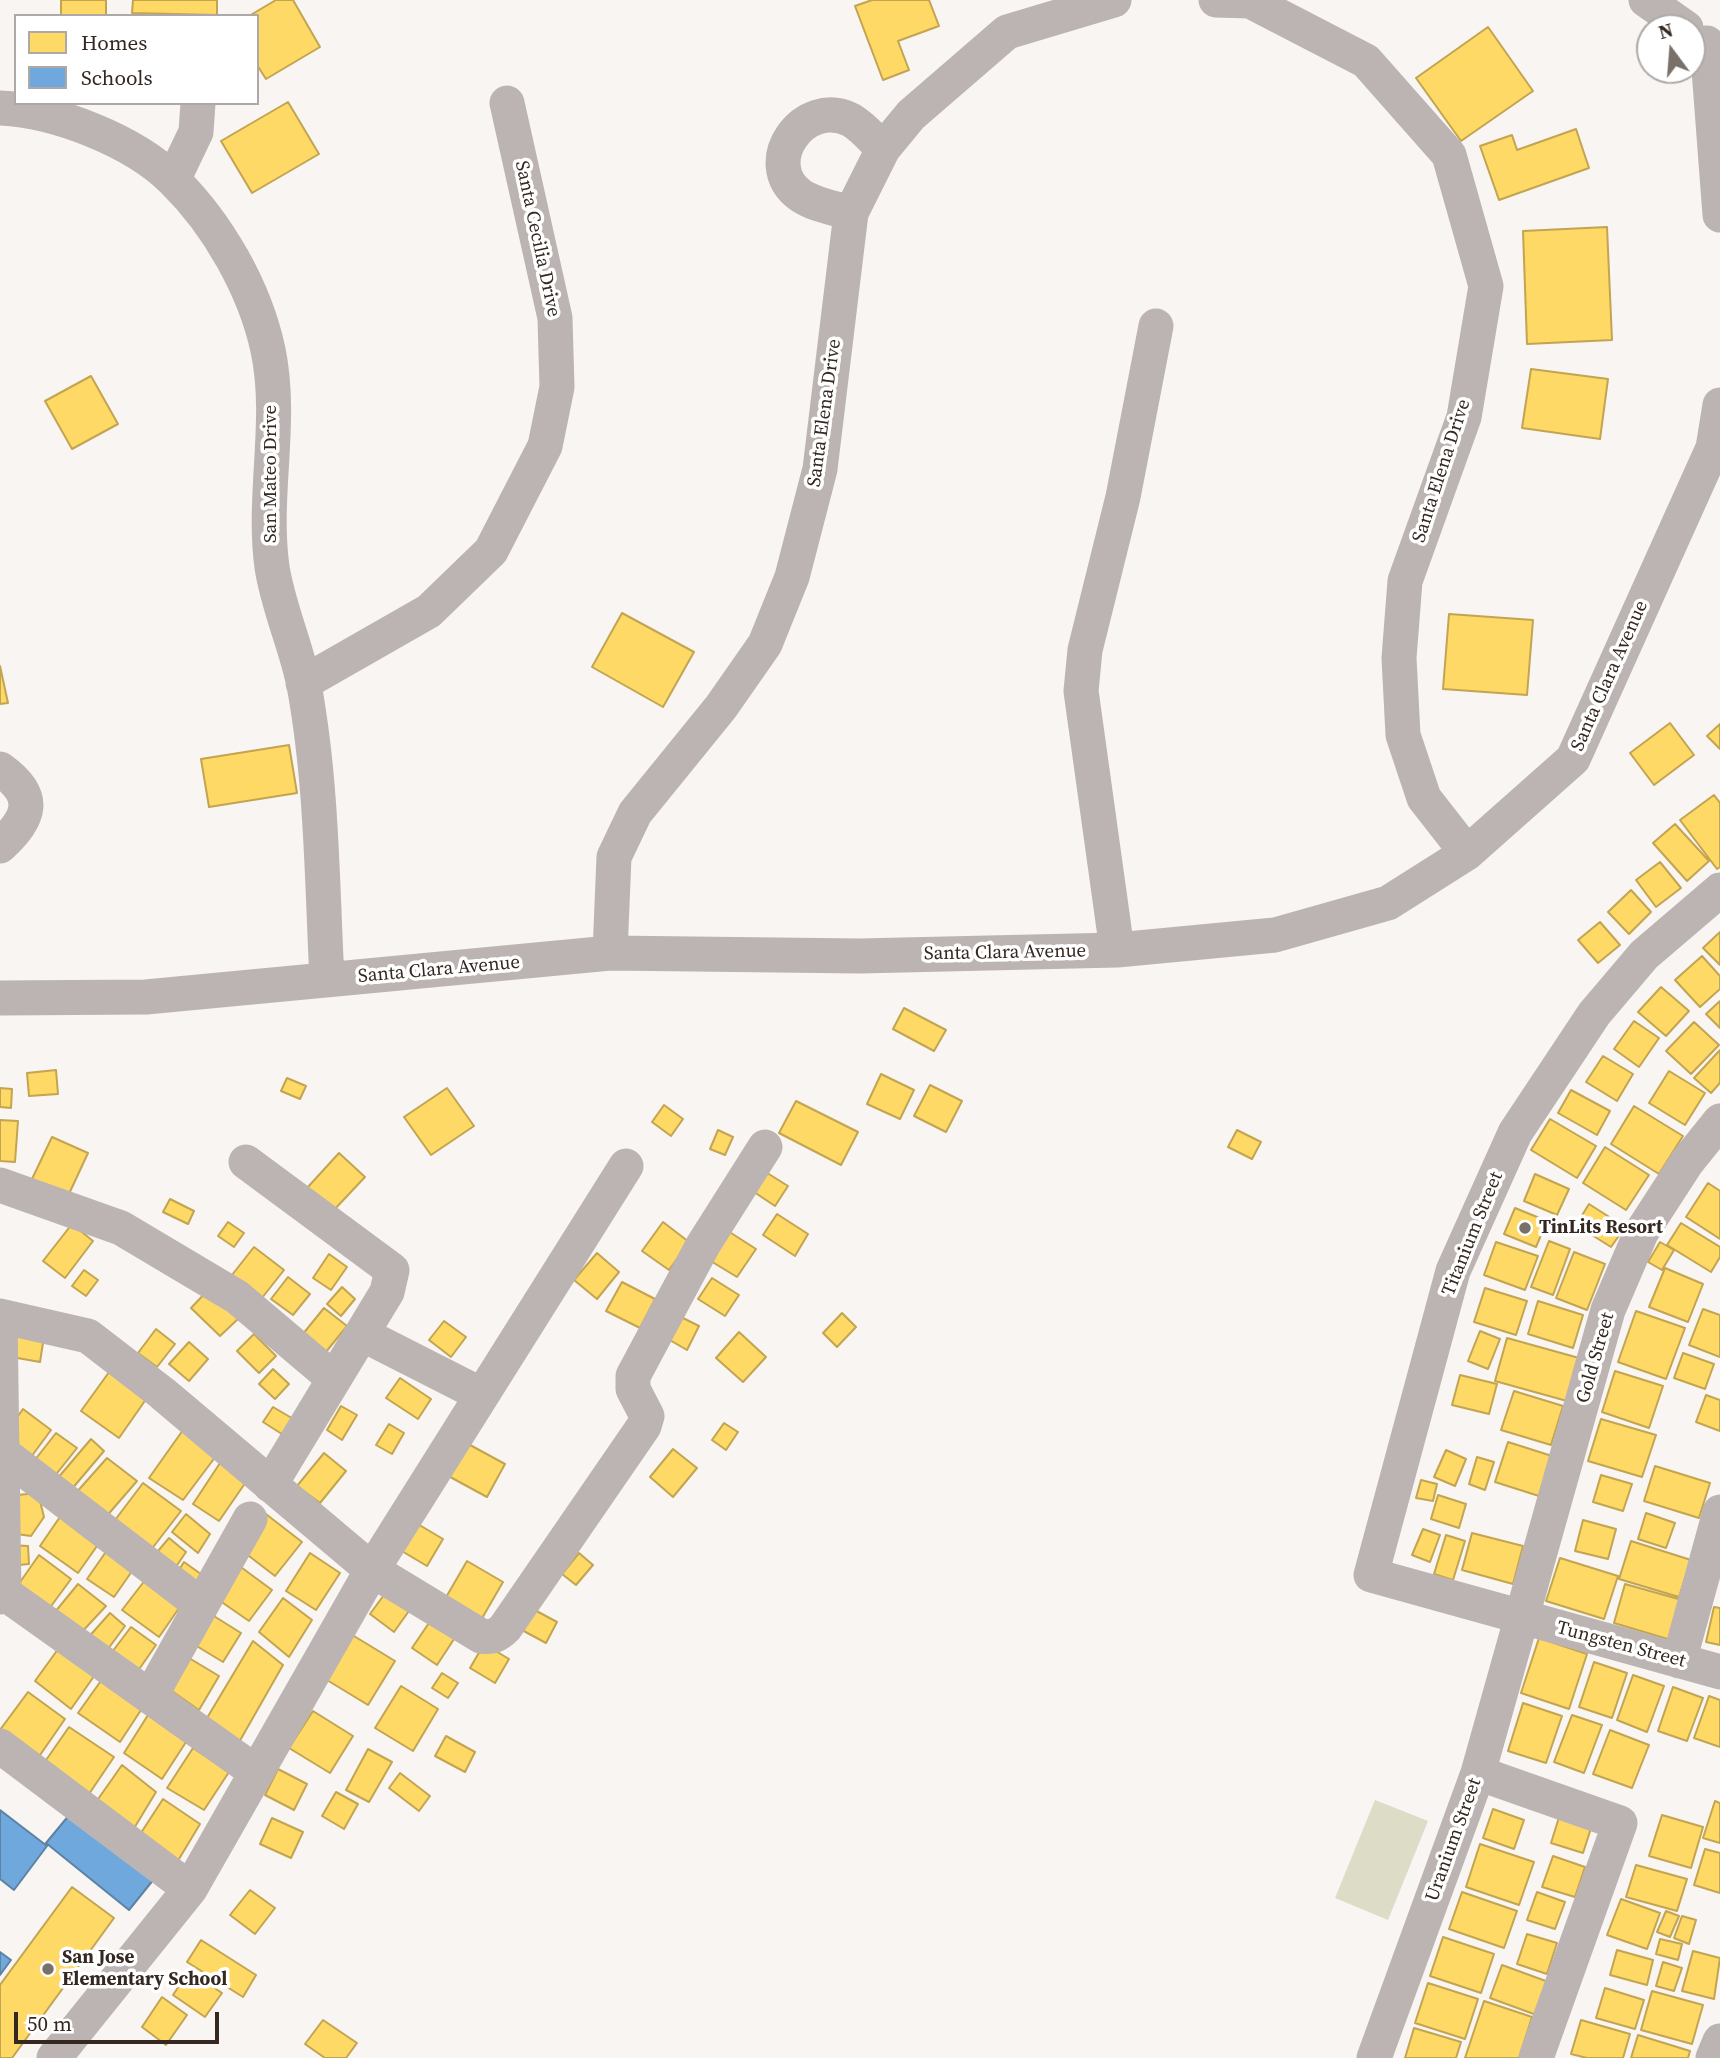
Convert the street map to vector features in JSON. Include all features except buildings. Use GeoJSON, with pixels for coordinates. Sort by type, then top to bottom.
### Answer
{"type":"FeatureCollection","features":[{"type":"Feature","properties":{"kind":"street","name":"Santa Elena Drive"},"geometry":{"type":"LineString","coordinates":[[610,953],[614,857],[635,813],[721,707],[765,643],[792,578],[820,469],[850,213],[883,149],[911,115],[1007,32],[1114,0]]}},
{"type":"Feature","properties":{"kind":"street","name":"Santa Elena Drive"},"geometry":{"type":"LineString","coordinates":[[1216,0],[1250,1],[1366,61],[1449,155],[1486,286],[1464,417],[1405,581],[1399,658],[1403,735],[1424,798],[1467,853]]}},
{"type":"Feature","properties":{"kind":"street"},"geometry":{"type":"LineString","coordinates":[[1646,0],[1666,14]]}},
{"type":"Feature","properties":{"kind":"street"},"geometry":{"type":"LineString","coordinates":[[1706,84],[1720,215]]}},
{"type":"Feature","properties":{"kind":"street","name":"Santa Cecilia Drive"},"geometry":{"type":"LineString","coordinates":[[303,683],[429,611],[491,551],[545,446],[556,387],[555,318],[507,103]]}},
{"type":"Feature","properties":{"kind":"street"},"geometry":{"type":"LineString","coordinates":[[173,180],[196,132],[198,105]]}},
{"type":"Feature","properties":{"kind":"street","name":"San Mateo Drive"},"geometry":{"type":"LineString","coordinates":[[0,108],[91,115],[173,180],[222,241],[245,284],[268,350],[273,418],[270,527],[272,568],[303,683],[317,770],[327,981]]}},
{"type":"Feature","properties":{"kind":"street"},"geometry":{"type":"LineString","coordinates":[[850,213],[810,201],[798,194],[789,183],[784,169],[788,141],[793,131],[806,121],[823,114],[837,115],[867,132],[883,149]]}},
{"type":"Feature","properties":{"kind":"street"},"geometry":{"type":"LineString","coordinates":[[1117,950],[1081,691],[1085,650],[1123,497],[1156,326]]}},
{"type":"Feature","properties":{"kind":"street","name":"Santa Clara Avenue"},"geometry":{"type":"LineString","coordinates":[[0,998],[146,997],[610,953],[860,956],[1117,950],[1275,934],[1388,903],[1467,853],[1573,759],[1713,448],[1720,405]]}},
{"type":"Feature","properties":{"kind":"street"},"geometry":{"type":"LineString","coordinates":[[0,769],[20,784],[26,805],[19,828],[0,846]]}},
{"type":"Feature","properties":{"kind":"street","name":"Titanium Street"},"geometry":{"type":"LineString","coordinates":[[1522,1618],[1371,1575],[1453,1271],[1515,1133],[1594,1014],[1644,955],[1720,890]]}},
{"type":"Feature","properties":{"kind":"street","name":"Gold Street"},"geometry":{"type":"LineString","coordinates":[[1522,1618],[1608,1310],[1641,1233],[1687,1163],[1720,1121]]}},
{"type":"Feature","properties":{"kind":"street"},"geometry":{"type":"LineString","coordinates":[[256,1772],[2,1595],[0,1317],[88,1336],[162,1393],[372,1570],[481,1636],[498,1635],[644,1426],[647,1416],[633,1389],[634,1376],[704,1245],[765,1147]]}},
{"type":"Feature","properties":{"kind":"street"},"geometry":{"type":"LineString","coordinates":[[246,1162],[393,1270],[387,1292],[270,1485]]}},
{"type":"Feature","properties":{"kind":"street"},"geometry":{"type":"LineString","coordinates":[[54,2058],[190,1889],[372,1570],[626,1166]]}},
{"type":"Feature","properties":{"kind":"street"},"geometry":{"type":"LineString","coordinates":[[0,1185],[121,1228],[237,1297],[334,1379]]}},
{"type":"Feature","properties":{"kind":"street"},"geometry":{"type":"LineString","coordinates":[[362,1334],[482,1395]]}},
{"type":"Feature","properties":{"kind":"street"},"geometry":{"type":"LineString","coordinates":[[1,1452],[201,1605]]}},
{"type":"Feature","properties":{"kind":"street"},"geometry":{"type":"LineString","coordinates":[[1679,1661],[1720,1512]]}},
{"type":"Feature","properties":{"kind":"street"},"geometry":{"type":"LineString","coordinates":[[150,1696],[250,1519]]}},
{"type":"Feature","properties":{"kind":"street","name":"Tungsten Street"},"geometry":{"type":"LineString","coordinates":[[1522,1618],[1720,1672]]}},
{"type":"Feature","properties":{"kind":"street","name":"Uranium Street"},"geometry":{"type":"LineString","coordinates":[[1374,2058],[1478,1773],[1522,1618]]}},
{"type":"Feature","properties":{"kind":"street"},"geometry":{"type":"LineString","coordinates":[[0,1746],[190,1889]]}},
{"type":"Feature","properties":{"kind":"street"},"geometry":{"type":"LineString","coordinates":[[1478,1773],[1620,1823],[1536,2058]]}},
{"type":"Feature","properties":{"kind":"street"},"geometry":{"type":"LineString","coordinates":[[1713,2058],[1720,2041]]}},
{"type":"Feature","properties":{"kind":"green space"},"geometry":{"type":"Polygon","coordinates":[[[1375,1800],[1428,1821],[1388,1920],[1335,1898],[1375,1800]]]}},
{"type":"Feature","properties":{"kind":"place","name":"TinLits Resort"},"geometry":{"type":"Point","coordinates":[1525,1228]}},
{"type":"Feature","properties":{"kind":"place","name":"San Jose Elementary School"},"geometry":{"type":"Point","coordinates":[48,1969]}}]}
